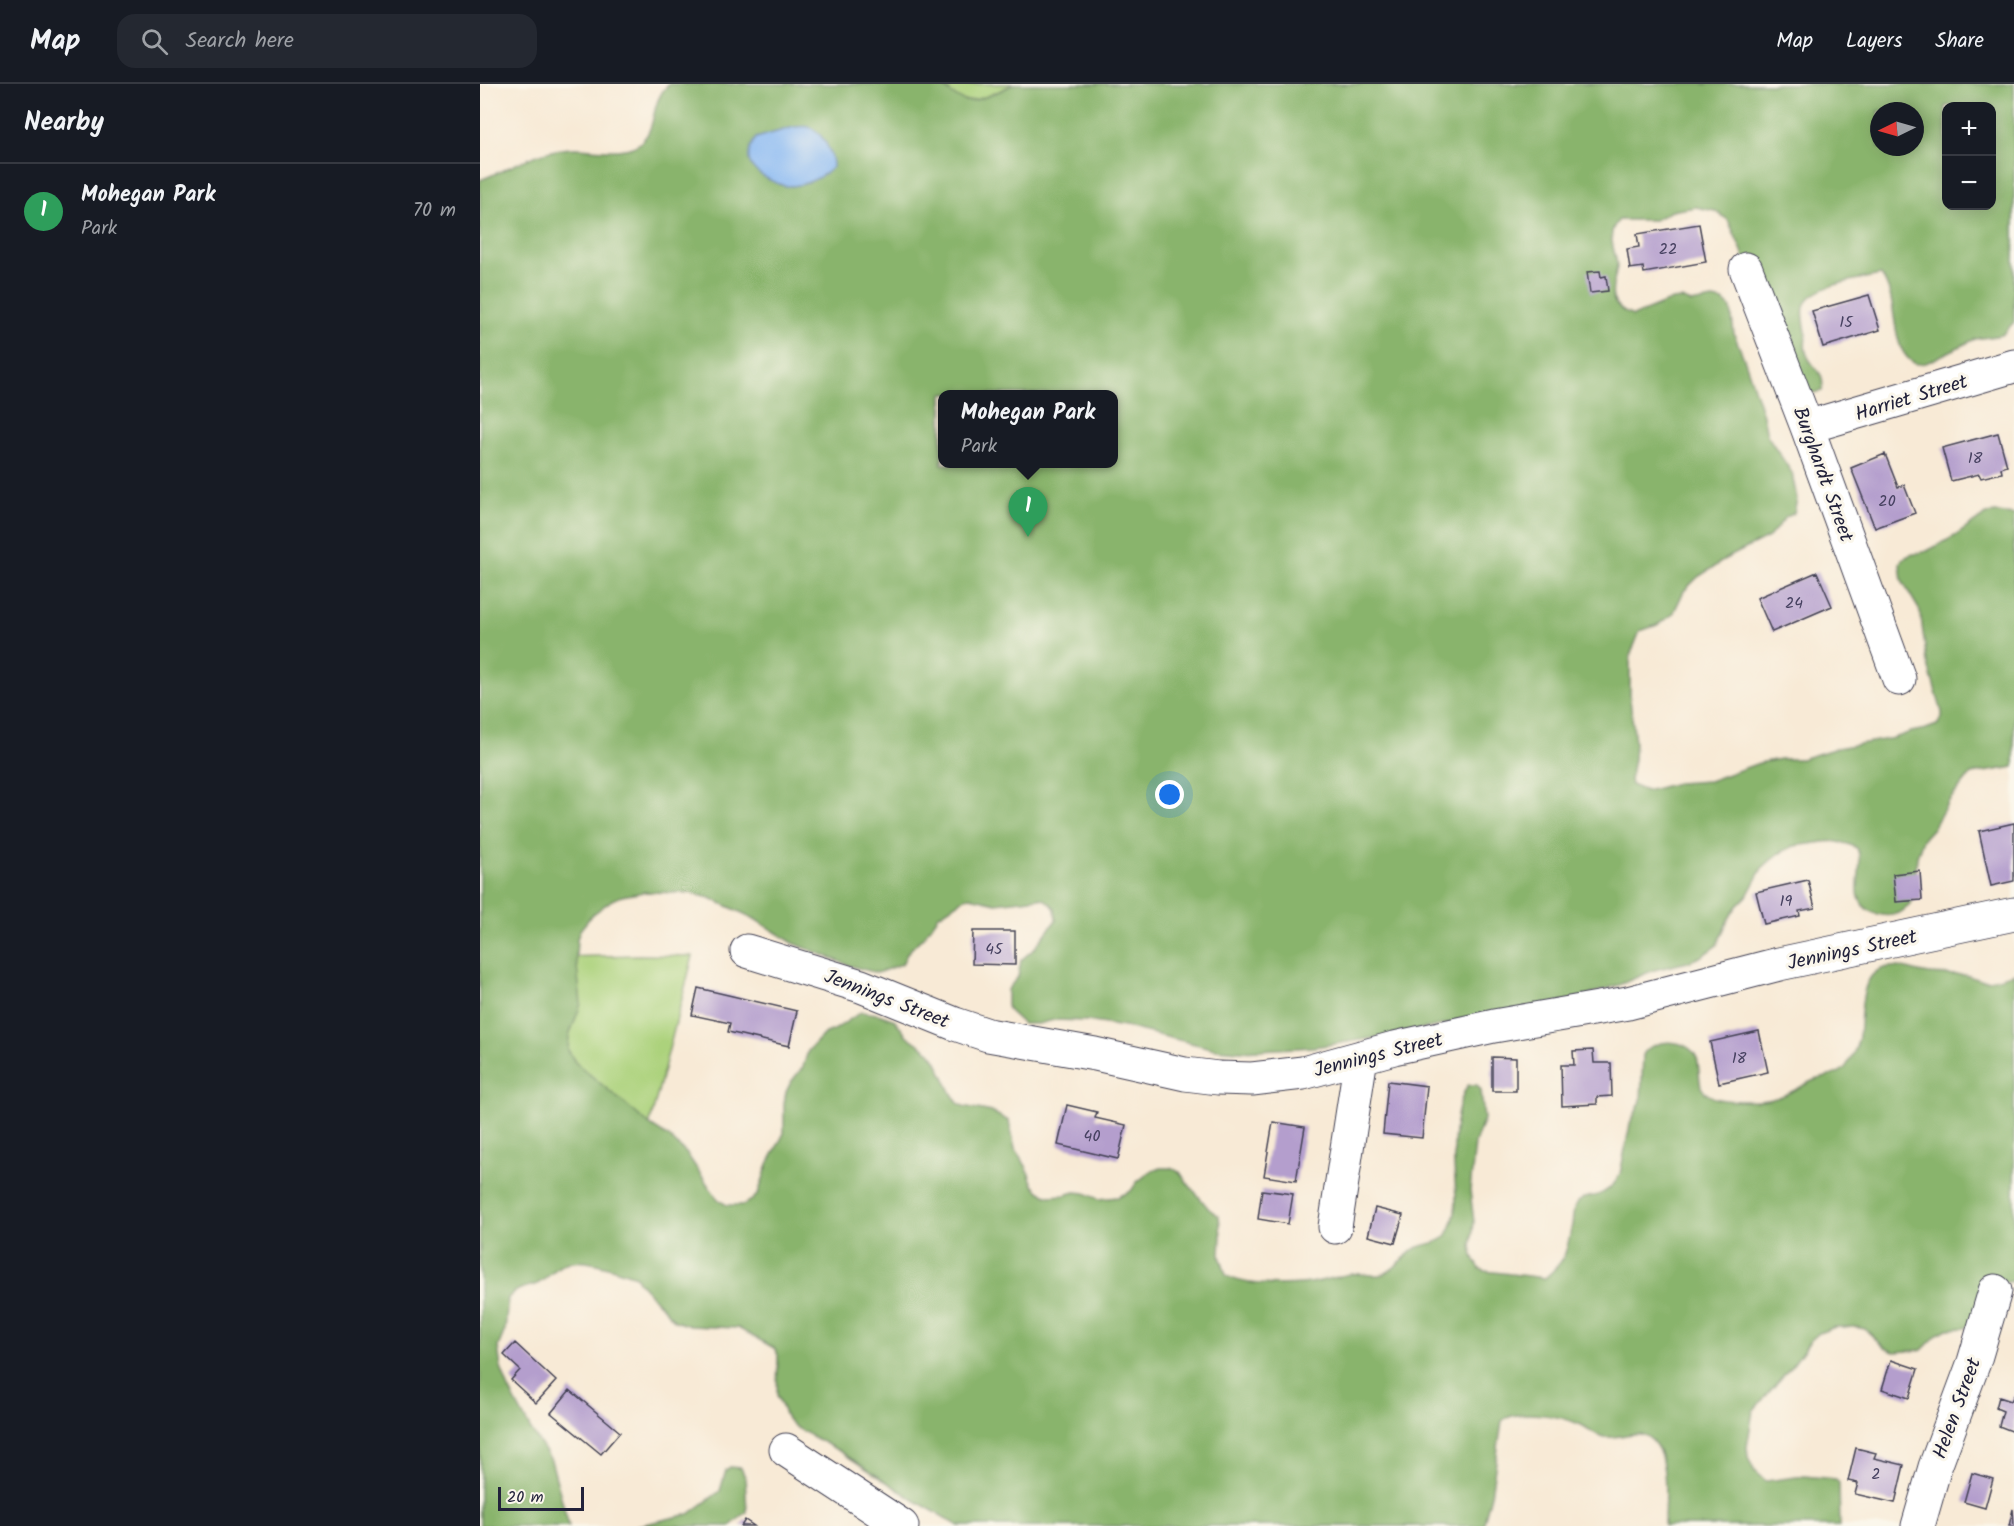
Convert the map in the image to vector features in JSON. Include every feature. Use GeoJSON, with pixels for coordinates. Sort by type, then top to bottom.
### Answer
{"type":"FeatureCollection","features":[{"type":"Feature","properties":{"kind":"street","name":"Burghardt Street"},"geometry":{"type":"LineString","coordinates":[[1746,269],[1899,679]]}},
{"type":"Feature","properties":{"kind":"street","name":"Harriet Street"},"geometry":{"type":"LineString","coordinates":[[1807,428],[2014,366]]}},
{"type":"Feature","properties":{"kind":"street","name":"Jennings Street"},"geometry":{"type":"LineString","coordinates":[[747,951],[861,986],[988,1035],[1185,1074],[1236,1079],[1268,1078],[1303,1073],[1494,1026],[1628,1003],[1779,964],[2014,914]]}},
{"type":"Feature","properties":{"kind":"street"},"geometry":{"type":"LineString","coordinates":[[1335,1227],[1361,1057]]}},
{"type":"Feature","properties":{"kind":"street","name":"Helen Street"},"geometry":{"type":"LineString","coordinates":[[1918,1526],[1935,1467],[1974,1362],[1995,1291]]}},
{"type":"Feature","properties":{"kind":"street"},"geometry":{"type":"LineString","coordinates":[[786,1450],[902,1526]]}},
{"type":"Feature","properties":{"kind":"green space"},"geometry":{"type":"Polygon","coordinates":[[[669,84],[942,84],[956,96],[970,101],[1014,84],[2014,84],[2014,322],[2002,335],[1975,339],[1926,363],[1916,364],[1901,348],[1891,298],[1881,275],[1851,281],[1819,292],[1805,304],[1803,314],[1806,352],[1821,376],[1823,385],[1822,391],[1808,392],[1756,294],[1742,251],[1728,220],[1715,211],[1696,207],[1671,211],[1655,220],[1619,220],[1612,232],[1617,265],[1612,294],[1618,307],[1624,311],[1633,316],[1672,300],[1682,299],[1691,303],[1713,299],[1723,301],[1731,308],[1734,334],[1763,415],[1767,435],[1792,473],[1797,499],[1794,513],[1785,518],[1769,537],[1729,557],[1698,577],[1684,591],[1673,614],[1657,625],[1640,631],[1630,656],[1630,699],[1635,742],[1631,785],[1646,791],[1677,783],[1709,781],[1759,763],[1780,759],[1801,759],[1837,748],[1894,738],[1937,725],[1942,718],[1942,712],[1927,662],[1920,611],[1902,581],[1900,564],[1902,559],[1927,551],[1955,536],[1986,514],[2014,515],[2014,767],[1971,774],[1948,802],[1933,828],[1923,839],[1917,857],[1916,897],[1902,912],[1892,915],[1879,914],[1872,912],[1862,903],[1858,890],[1860,864],[1857,848],[1832,841],[1794,846],[1778,854],[1762,868],[1747,896],[1728,920],[1717,945],[1702,956],[1688,962],[1654,970],[1619,985],[1574,999],[1387,1036],[1314,1047],[1241,1051],[1215,1049],[1130,1028],[1087,1021],[1054,1020],[1038,1024],[1023,1024],[1009,1011],[1007,990],[1018,977],[1021,960],[1034,949],[1056,920],[1055,909],[1052,905],[1039,898],[996,903],[965,898],[939,915],[924,936],[908,952],[902,964],[877,973],[851,966],[793,943],[753,918],[710,898],[690,893],[644,892],[612,900],[592,915],[580,930],[577,939],[576,957],[581,1004],[569,1036],[568,1050],[575,1062],[687,1154],[718,1200],[727,1205],[743,1205],[758,1194],[768,1164],[784,1133],[786,1092],[803,1067],[808,1051],[824,1034],[861,1012],[878,1014],[895,1020],[906,1035],[930,1052],[958,1103],[992,1112],[1009,1121],[1015,1149],[1026,1166],[1033,1185],[1040,1192],[1049,1196],[1075,1192],[1085,1193],[1099,1199],[1118,1197],[1131,1191],[1137,1182],[1150,1172],[1160,1168],[1171,1168],[1180,1172],[1209,1209],[1219,1216],[1220,1256],[1226,1275],[1244,1282],[1283,1285],[1320,1281],[1343,1275],[1384,1274],[1416,1248],[1445,1237],[1452,1225],[1455,1208],[1456,1123],[1460,1103],[1468,1085],[1477,1085],[1481,1090],[1484,1119],[1475,1143],[1470,1191],[1474,1222],[1471,1246],[1473,1256],[1480,1269],[1485,1271],[1545,1278],[1562,1260],[1575,1206],[1584,1198],[1607,1190],[1620,1174],[1630,1124],[1641,1101],[1643,1055],[1654,1045],[1670,1042],[1693,1051],[1697,1058],[1701,1087],[1709,1096],[1721,1100],[1765,1101],[1844,1069],[1858,1040],[1865,987],[1876,972],[1894,967],[1929,974],[1965,975],[1987,980],[2014,973],[2014,1281],[2003,1283],[1974,1322],[1965,1328],[1947,1329],[1938,1334],[1922,1350],[1894,1352],[1885,1348],[1865,1329],[1855,1327],[1835,1327],[1819,1333],[1753,1411],[1747,1447],[1748,1457],[1754,1470],[1766,1481],[1804,1476],[1836,1479],[1839,1483],[1840,1526],[1664,1526],[1664,1472],[1659,1452],[1649,1438],[1637,1434],[1604,1437],[1571,1421],[1529,1414],[1509,1417],[1502,1421],[1491,1495],[1483,1526],[959,1526],[914,1500],[841,1452],[795,1427],[787,1419],[777,1395],[778,1355],[774,1348],[738,1328],[690,1326],[675,1321],[636,1276],[600,1265],[572,1262],[563,1264],[541,1282],[518,1290],[508,1298],[505,1330],[498,1347],[501,1368],[509,1389],[531,1430],[551,1460],[569,1526],[480,1526],[480,180],[537,155],[561,149],[620,150],[636,146],[647,135],[656,106],[669,84]]]}},
{"type":"Feature","properties":{"kind":"green space"},"geometry":{"type":"Polygon","coordinates":[[[942,84],[1014,84],[976,100],[965,101],[942,84]]]}},
{"type":"Feature","properties":{"kind":"green space"},"geometry":{"type":"Polygon","coordinates":[[[693,956],[623,1228],[480,959],[693,956]]]}},
{"type":"Feature","properties":{"kind":"green space"},"geometry":{"type":"Polygon","coordinates":[[[730,1467],[741,1468],[745,1477],[747,1512],[730,1526],[636,1526],[689,1514],[720,1491],[726,1470],[730,1467]]]}},
{"type":"Feature","properties":{"kind":"water"},"geometry":{"type":"Polygon","coordinates":[[[794,127],[809,127],[823,138],[833,167],[811,181],[786,186],[761,175],[752,167],[749,157],[756,138],[794,127]]]}},
{"type":"Feature","properties":{"kind":"building"},"geometry":{"type":"Polygon","coordinates":[[[1699,224],[1706,262],[1644,273],[1643,267],[1630,269],[1627,249],[1639,247],[1637,234],[1699,224]]]}},
{"type":"Feature","properties":{"kind":"building"},"geometry":{"type":"Polygon","coordinates":[[[1600,271],[1601,277],[1606,276],[1608,291],[1590,293],[1587,272],[1600,271]]]}},
{"type":"Feature","properties":{"kind":"building"},"geometry":{"type":"Polygon","coordinates":[[[1869,295],[1880,330],[1823,347],[1812,311],[1869,295]]]}},
{"type":"Feature","properties":{"kind":"building"},"geometry":{"type":"Polygon","coordinates":[[[1998,433],[2007,466],[2001,468],[2002,473],[1981,478],[1979,474],[1951,481],[1942,448],[1998,433]]]}},
{"type":"Feature","properties":{"kind":"building"},"geometry":{"type":"Polygon","coordinates":[[[1885,454],[1898,487],[1904,485],[1915,513],[1875,528],[1851,468],[1885,454]]]}},
{"type":"Feature","properties":{"kind":"building"},"geometry":{"type":"Polygon","coordinates":[[[1817,572],[1832,606],[1772,632],[1757,598],[1817,572]]]}},
{"type":"Feature","properties":{"kind":"building"},"geometry":{"type":"Polygon","coordinates":[[[2014,823],[2014,881],[1991,886],[1979,831],[2014,823]]]}},
{"type":"Feature","properties":{"kind":"building"},"geometry":{"type":"Polygon","coordinates":[[[1920,871],[1922,900],[1896,902],[1893,874],[1920,871]]]}},
{"type":"Feature","properties":{"kind":"building"},"geometry":{"type":"Polygon","coordinates":[[[1808,880],[1815,908],[1799,911],[1800,916],[1764,924],[1756,892],[1808,880]]]}},
{"type":"Feature","properties":{"kind":"building"},"geometry":{"type":"Polygon","coordinates":[[[973,931],[1015,931],[1015,965],[972,964],[973,931]]]}},
{"type":"Feature","properties":{"kind":"building"},"geometry":{"type":"Polygon","coordinates":[[[698,988],[797,1011],[789,1046],[728,1032],[730,1023],[692,1015],[698,988]]]}},
{"type":"Feature","properties":{"kind":"building"},"geometry":{"type":"Polygon","coordinates":[[[1759,1031],[1768,1072],[1719,1083],[1710,1042],[1759,1031]]]}},
{"type":"Feature","properties":{"kind":"building"},"geometry":{"type":"Polygon","coordinates":[[[1593,1050],[1594,1063],[1611,1063],[1612,1096],[1597,1097],[1597,1104],[1562,1106],[1561,1065],[1574,1065],[1573,1051],[1593,1050]]]}},
{"type":"Feature","properties":{"kind":"building"},"geometry":{"type":"Polygon","coordinates":[[[1492,1057],[1516,1058],[1516,1091],[1492,1091],[1492,1057]]]}},
{"type":"Feature","properties":{"kind":"building"},"geometry":{"type":"Polygon","coordinates":[[[1388,1081],[1427,1086],[1422,1138],[1383,1134],[1388,1081]]]}},
{"type":"Feature","properties":{"kind":"building"},"geometry":{"type":"Polygon","coordinates":[[[1067,1105],[1097,1112],[1095,1118],[1126,1125],[1118,1159],[1058,1145],[1067,1105]]]}},
{"type":"Feature","properties":{"kind":"building"},"geometry":{"type":"Polygon","coordinates":[[[1273,1122],[1305,1127],[1296,1181],[1264,1176],[1273,1122]]]}},
{"type":"Feature","properties":{"kind":"building"},"geometry":{"type":"Polygon","coordinates":[[[1262,1190],[1293,1194],[1288,1224],[1258,1219],[1262,1190]]]}},
{"type":"Feature","properties":{"kind":"building"},"geometry":{"type":"Polygon","coordinates":[[[1375,1208],[1403,1215],[1395,1243],[1368,1236],[1375,1208]]]}},
{"type":"Feature","properties":{"kind":"building"},"geometry":{"type":"Polygon","coordinates":[[[515,1343],[556,1381],[536,1403],[511,1380],[520,1370],[504,1355],[515,1343]]]}},
{"type":"Feature","properties":{"kind":"building"},"geometry":{"type":"Polygon","coordinates":[[[1891,1360],[1918,1369],[1909,1398],[1882,1389],[1891,1360]]]}},
{"type":"Feature","properties":{"kind":"building"},"geometry":{"type":"Polygon","coordinates":[[[570,1390],[620,1432],[601,1454],[551,1413],[570,1390]]]}},
{"type":"Feature","properties":{"kind":"building"},"geometry":{"type":"Polygon","coordinates":[[[2014,1395],[2014,1432],[1999,1426],[2003,1411],[1996,1408],[1999,1397],[2011,1401],[2014,1395]]]}},
{"type":"Feature","properties":{"kind":"building"},"geometry":{"type":"Polygon","coordinates":[[[1856,1448],[1876,1453],[1874,1458],[1904,1465],[1895,1503],[1855,1494],[1858,1483],[1848,1481],[1856,1448]]]}},
{"type":"Feature","properties":{"kind":"building"},"geometry":{"type":"Polygon","coordinates":[[[1972,1473],[1993,1479],[1985,1508],[1964,1502],[1972,1473]]]}},
{"type":"Feature","properties":{"kind":"building"},"geometry":{"type":"Polygon","coordinates":[[[2013,1509],[2014,1526],[2009,1526],[2013,1509]]]}},
{"type":"Feature","properties":{"kind":"building"},"geometry":{"type":"Polygon","coordinates":[[[745,1520],[754,1526],[741,1526],[745,1520]]]}},
{"type":"Feature","properties":{"kind":"place","name":"Mohegan Park"},"geometry":{"type":"Point","coordinates":[1028,537]}}]}
